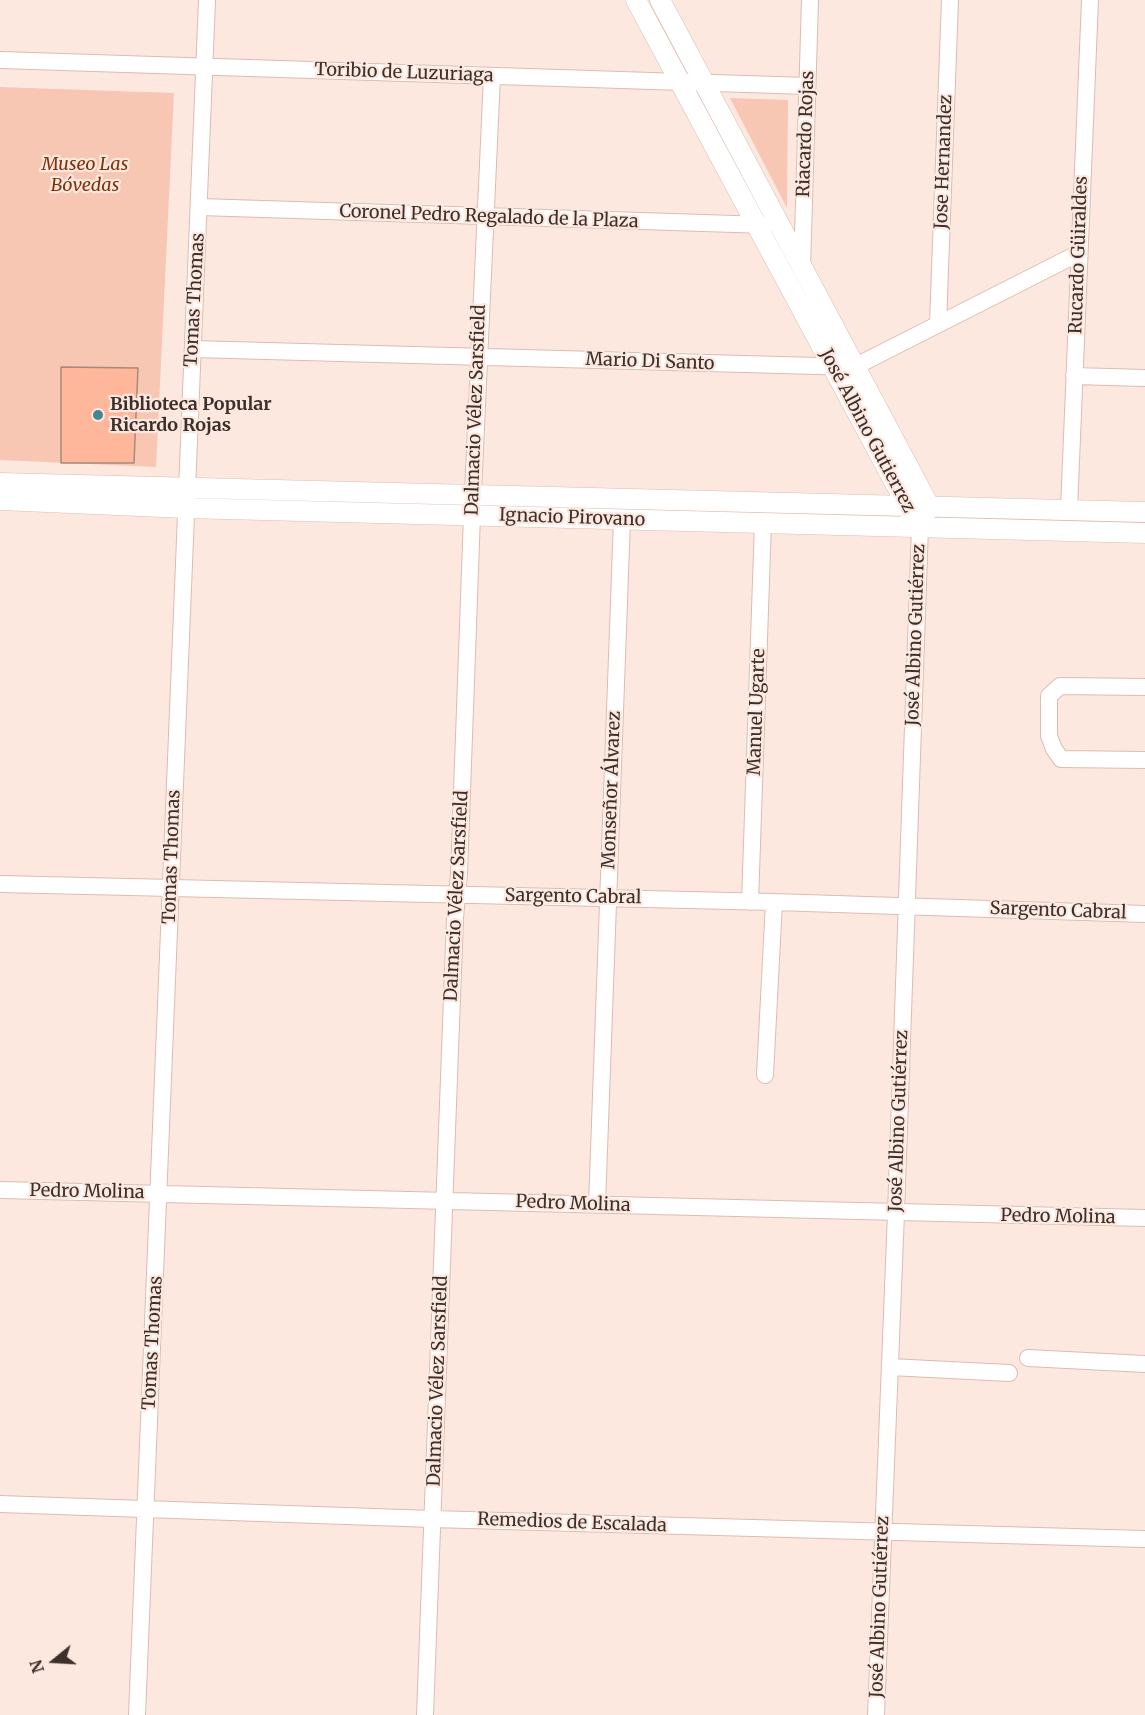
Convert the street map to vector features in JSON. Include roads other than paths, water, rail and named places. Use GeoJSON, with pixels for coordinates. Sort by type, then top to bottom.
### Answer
{"type":"FeatureCollection","features":[{"type":"Feature","properties":{"kind":"street","name":"Tomas Thomas"},"geometry":{"type":"LineString","coordinates":[[137,1715],[207,0]]}},
{"type":"Feature","properties":{"kind":"street","name":"José Albino Gutierrez"},"geometry":{"type":"LineString","coordinates":[[636,0],[906,506],[920,527]]}},
{"type":"Feature","properties":{"kind":"street","name":"José Albino Gutierrez"},"geometry":{"type":"LineString","coordinates":[[660,0],[929,506],[920,527]]}},
{"type":"Feature","properties":{"kind":"street","name":"Riacardo Rojas"},"geometry":{"type":"LineString","coordinates":[[802,268],[810,0]]}},
{"type":"Feature","properties":{"kind":"street","name":"Jose Hernandez"},"geometry":{"type":"LineString","coordinates":[[939,324],[950,0]]}},
{"type":"Feature","properties":{"kind":"street","name":"Rucardo Güiraldes"},"geometry":{"type":"LineString","coordinates":[[1069,510],[1090,0]]}},
{"type":"Feature","properties":{"kind":"street","name":"Toribio de Luzuriaga"},"geometry":{"type":"LineString","coordinates":[[0,60],[807,86]]}},
{"type":"Feature","properties":{"kind":"street","name":"Dalmacio Vélez Sarsfield"},"geometry":{"type":"LineString","coordinates":[[425,1715],[484,216],[492,76]]}},
{"type":"Feature","properties":{"kind":"street","name":"Coronel Pedro Regalado de la Plaza"},"geometry":{"type":"LineString","coordinates":[[200,207],[779,225]]}},
{"type":"Feature","properties":{"kind":"street","name":"Mario Di Santo"},"geometry":{"type":"LineString","coordinates":[[193,350],[854,367],[1079,253]]}},
{"type":"Feature","properties":{"kind":"street"},"geometry":{"type":"LineString","coordinates":[[1074,376],[1145,378]]}},
{"type":"Feature","properties":{"kind":"street","name":"Ignacio Pirovano"},"geometry":{"type":"LineString","coordinates":[[0,483],[1145,512]]}},
{"type":"Feature","properties":{"kind":"street","name":"Ignacio Pirovano"},"geometry":{"type":"LineString","coordinates":[[0,500],[186,508],[1145,533]]}},
{"type":"Feature","properties":{"kind":"street"},"geometry":{"type":"LineString","coordinates":[[1048,510],[1048,530]]}},
{"type":"Feature","properties":{"kind":"street"},"geometry":{"type":"LineString","coordinates":[[1089,511],[1089,531]]}},
{"type":"Feature","properties":{"kind":"street","name":"Monseñor Álvarez"},"geometry":{"type":"LineString","coordinates":[[597,1204],[622,519]]}},
{"type":"Feature","properties":{"kind":"street","name":"Manuel Ugarte"},"geometry":{"type":"LineString","coordinates":[[750,902],[764,522]]}},
{"type":"Feature","properties":{"kind":"street","name":"José Albino Gutiérrez"},"geometry":{"type":"LineString","coordinates":[[876,1715],[920,527]]}},
{"type":"Feature","properties":{"kind":"street"},"geometry":{"type":"LineString","coordinates":[[1145,687],[1060,686],[1049,696],[1048,736],[1061,759],[1145,760]]}},
{"type":"Feature","properties":{"kind":"street","name":"Sargento Cabral"},"geometry":{"type":"LineString","coordinates":[[0,884],[774,902],[1145,914]]}},
{"type":"Feature","properties":{"kind":"street"},"geometry":{"type":"LineString","coordinates":[[765,1075],[774,902]]}},
{"type":"Feature","properties":{"kind":"street","name":"Pedro Molina"},"geometry":{"type":"LineString","coordinates":[[0,1190],[1145,1218]]}},
{"type":"Feature","properties":{"kind":"street"},"geometry":{"type":"LineString","coordinates":[[1028,1358],[1145,1364]]}},
{"type":"Feature","properties":{"kind":"street"},"geometry":{"type":"LineString","coordinates":[[890,1367],[1009,1373]]}},
{"type":"Feature","properties":{"kind":"street","name":"Remedios de Escalada"},"geometry":{"type":"LineString","coordinates":[[0,1504],[1145,1539]]}},
{"type":"Feature","properties":{"kind":"place","name":"Biblioteca Popular Ricardo Rojas"},"geometry":{"type":"Point","coordinates":[98,415]}},
{"type":"Feature","properties":{"kind":"park label","name":"Museo Las Bóvedas"},"geometry":{"type":"Point","coordinates":[85,175]}}]}
